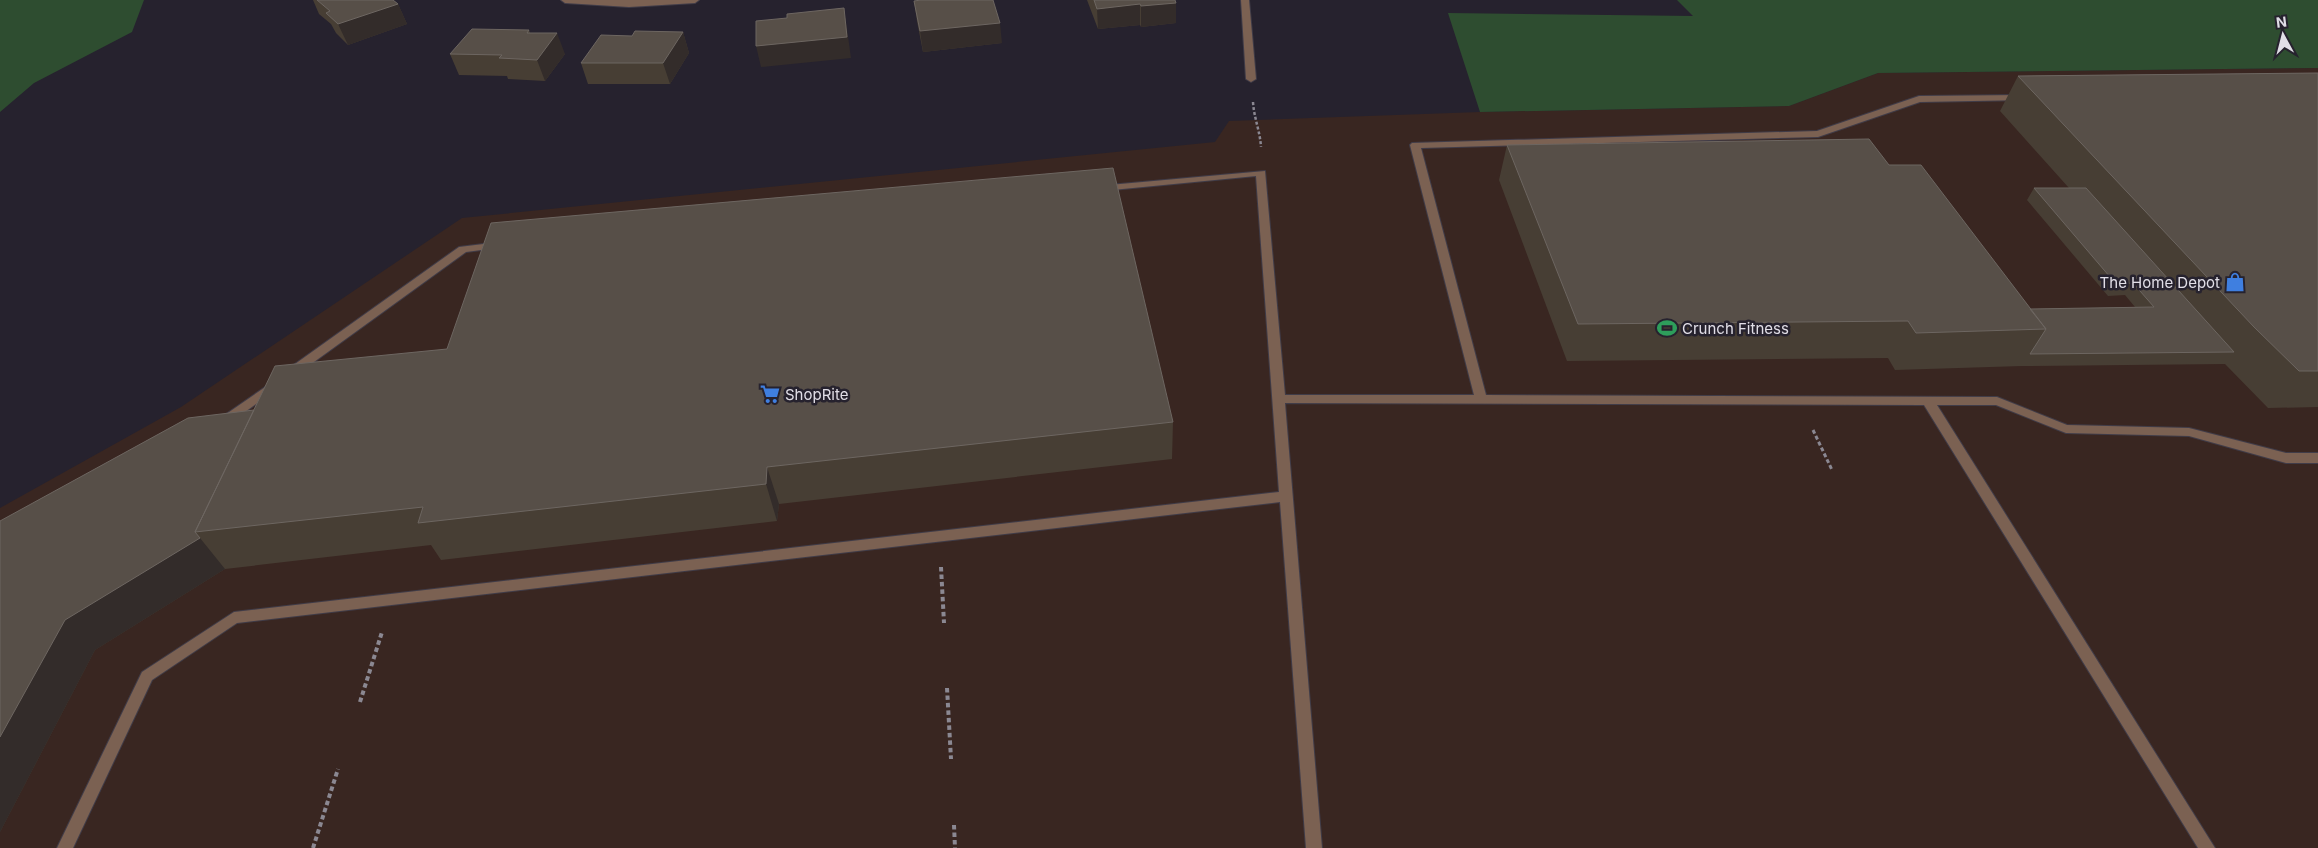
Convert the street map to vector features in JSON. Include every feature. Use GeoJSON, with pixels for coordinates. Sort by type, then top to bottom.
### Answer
{"type":"FeatureCollection","features":[{"type":"Feature","properties":{"kind":"street"},"geometry":{"type":"LineString","coordinates":[[566,0],[629,4],[695,0]]}},
{"type":"Feature","properties":{"kind":"street"},"geometry":{"type":"LineString","coordinates":[[1245,0],[1251,79]]}},
{"type":"Feature","properties":{"kind":"street"},"geometry":{"type":"LineString","coordinates":[[1481,400],[1415,145],[1818,134],[1919,99],[2028,98]]}},
{"type":"Feature","properties":{"kind":"street"},"geometry":{"type":"LineString","coordinates":[[1094,189],[1262,173],[1314,848]]}},
{"type":"Feature","properties":{"kind":"street"},"geometry":{"type":"LineString","coordinates":[[213,429],[463,249],[512,244]]}},
{"type":"Feature","properties":{"kind":"street"},"geometry":{"type":"LineString","coordinates":[[1279,399],[1997,401],[2066,429],[2189,432],[2286,458],[2318,458]]}},
{"type":"Feature","properties":{"kind":"street"},"geometry":{"type":"LineString","coordinates":[[1928,401],[2206,848]]}},
{"type":"Feature","properties":{"kind":"street"},"geometry":{"type":"LineString","coordinates":[[65,848],[147,676],[234,618],[1287,496]]}},
{"type":"Feature","properties":{"kind":"path"},"geometry":{"type":"LineString","coordinates":[[1251,79],[1254,114],[1260,128],[1262,173]]}},
{"type":"Feature","properties":{"kind":"path"},"geometry":{"type":"LineString","coordinates":[[1811,426],[1832,470]]}},
{"type":"Feature","properties":{"kind":"path"},"geometry":{"type":"LineString","coordinates":[[941,559],[944,623]]}},
{"type":"Feature","properties":{"kind":"path"},"geometry":{"type":"LineString","coordinates":[[360,702],[382,631]]}},
{"type":"Feature","properties":{"kind":"path"},"geometry":{"type":"LineString","coordinates":[[947,688],[951,759]]}},
{"type":"Feature","properties":{"kind":"path"},"geometry":{"type":"LineString","coordinates":[[313,848],[338,769]]}},
{"type":"Feature","properties":{"kind":"path"},"geometry":{"type":"LineString","coordinates":[[954,825],[955,848]]}},
{"type":"Feature","properties":{"kind":"shaded area"},"geometry":{"type":"Polygon","coordinates":[[[2318,68],[2318,848],[0,848],[0,508],[181,407],[462,218],[1215,142],[1229,121],[1480,112],[1789,106],[1878,73],[2318,68]]]}},
{"type":"Feature","properties":{"kind":"green space"},"geometry":{"type":"Polygon","coordinates":[[[0,0],[144,0],[132,32],[34,83],[0,112],[0,0]]]}},
{"type":"Feature","properties":{"kind":"green space"},"geometry":{"type":"Polygon","coordinates":[[[1677,0],[2318,0],[2318,68],[1878,73],[1789,106],[1480,112],[1448,13],[1693,16],[1677,0]]]}},
{"type":"Feature","properties":{"kind":"building"},"geometry":{"type":"Polygon","coordinates":[[[317,0],[393,0],[398,4],[338,24],[326,13],[330,11],[317,0]]]}},
{"type":"Feature","properties":{"kind":"building"},"geometry":{"type":"Polygon","coordinates":[[[993,0],[1000,23],[920,31],[914,1],[993,0]]]}},
{"type":"Feature","properties":{"kind":"building"},"geometry":{"type":"Polygon","coordinates":[[[1094,0],[1175,0],[1176,3],[1141,6],[1140,4],[1097,9],[1094,0]]]}},
{"type":"Feature","properties":{"kind":"building"},"geometry":{"type":"Polygon","coordinates":[[[844,8],[847,37],[756,46],[756,21],[787,18],[787,14],[844,8]]]}},
{"type":"Feature","properties":{"kind":"building"},"geometry":{"type":"Polygon","coordinates":[[[472,29],[529,30],[527,33],[557,33],[537,60],[499,58],[502,55],[450,54],[472,29]]]}},
{"type":"Feature","properties":{"kind":"building"},"geometry":{"type":"Polygon","coordinates":[[[635,31],[683,32],[663,63],[581,63],[601,35],[632,36],[635,31]]]}},
{"type":"Feature","properties":{"kind":"building","name":"The Home Depot"},"geometry":{"type":"Polygon","coordinates":[[[2318,73],[2318,371],[2299,371],[2254,327],[2018,76],[2318,73]]]}},
{"type":"Feature","properties":{"kind":"building"},"geometry":{"type":"Polygon","coordinates":[[[1869,139],[1889,165],[1921,165],[2046,329],[1916,333],[1908,321],[1578,324],[1507,145],[1869,139]]]}},
{"type":"Feature","properties":{"kind":"building","name":"ShopRite"},"geometry":{"type":"Polygon","coordinates":[[[1113,168],[1173,422],[767,467],[766,484],[418,523],[423,507],[195,532],[275,366],[447,349],[491,223],[1113,168]]]}},
{"type":"Feature","properties":{"kind":"building"},"geometry":{"type":"Polygon","coordinates":[[[2034,188],[2086,188],[2234,352],[2030,354],[2046,329],[2030,309],[2154,307],[2133,283],[2116,284],[2034,188]]]}},
{"type":"Feature","properties":{"kind":"building"},"geometry":{"type":"Polygon","coordinates":[[[254,410],[195,532],[200,538],[65,620],[0,737],[0,521],[188,418],[254,410]]]}},
{"type":"Feature","properties":{"kind":"place","name":"The Home Depot"},"geometry":{"type":"Point","coordinates":[2235,282]}},
{"type":"Feature","properties":{"kind":"place","name":"Crunch Fitness"},"geometry":{"type":"Point","coordinates":[1667,328]}},
{"type":"Feature","properties":{"kind":"place","name":"ShopRite"},"geometry":{"type":"Point","coordinates":[770,394]}}]}
